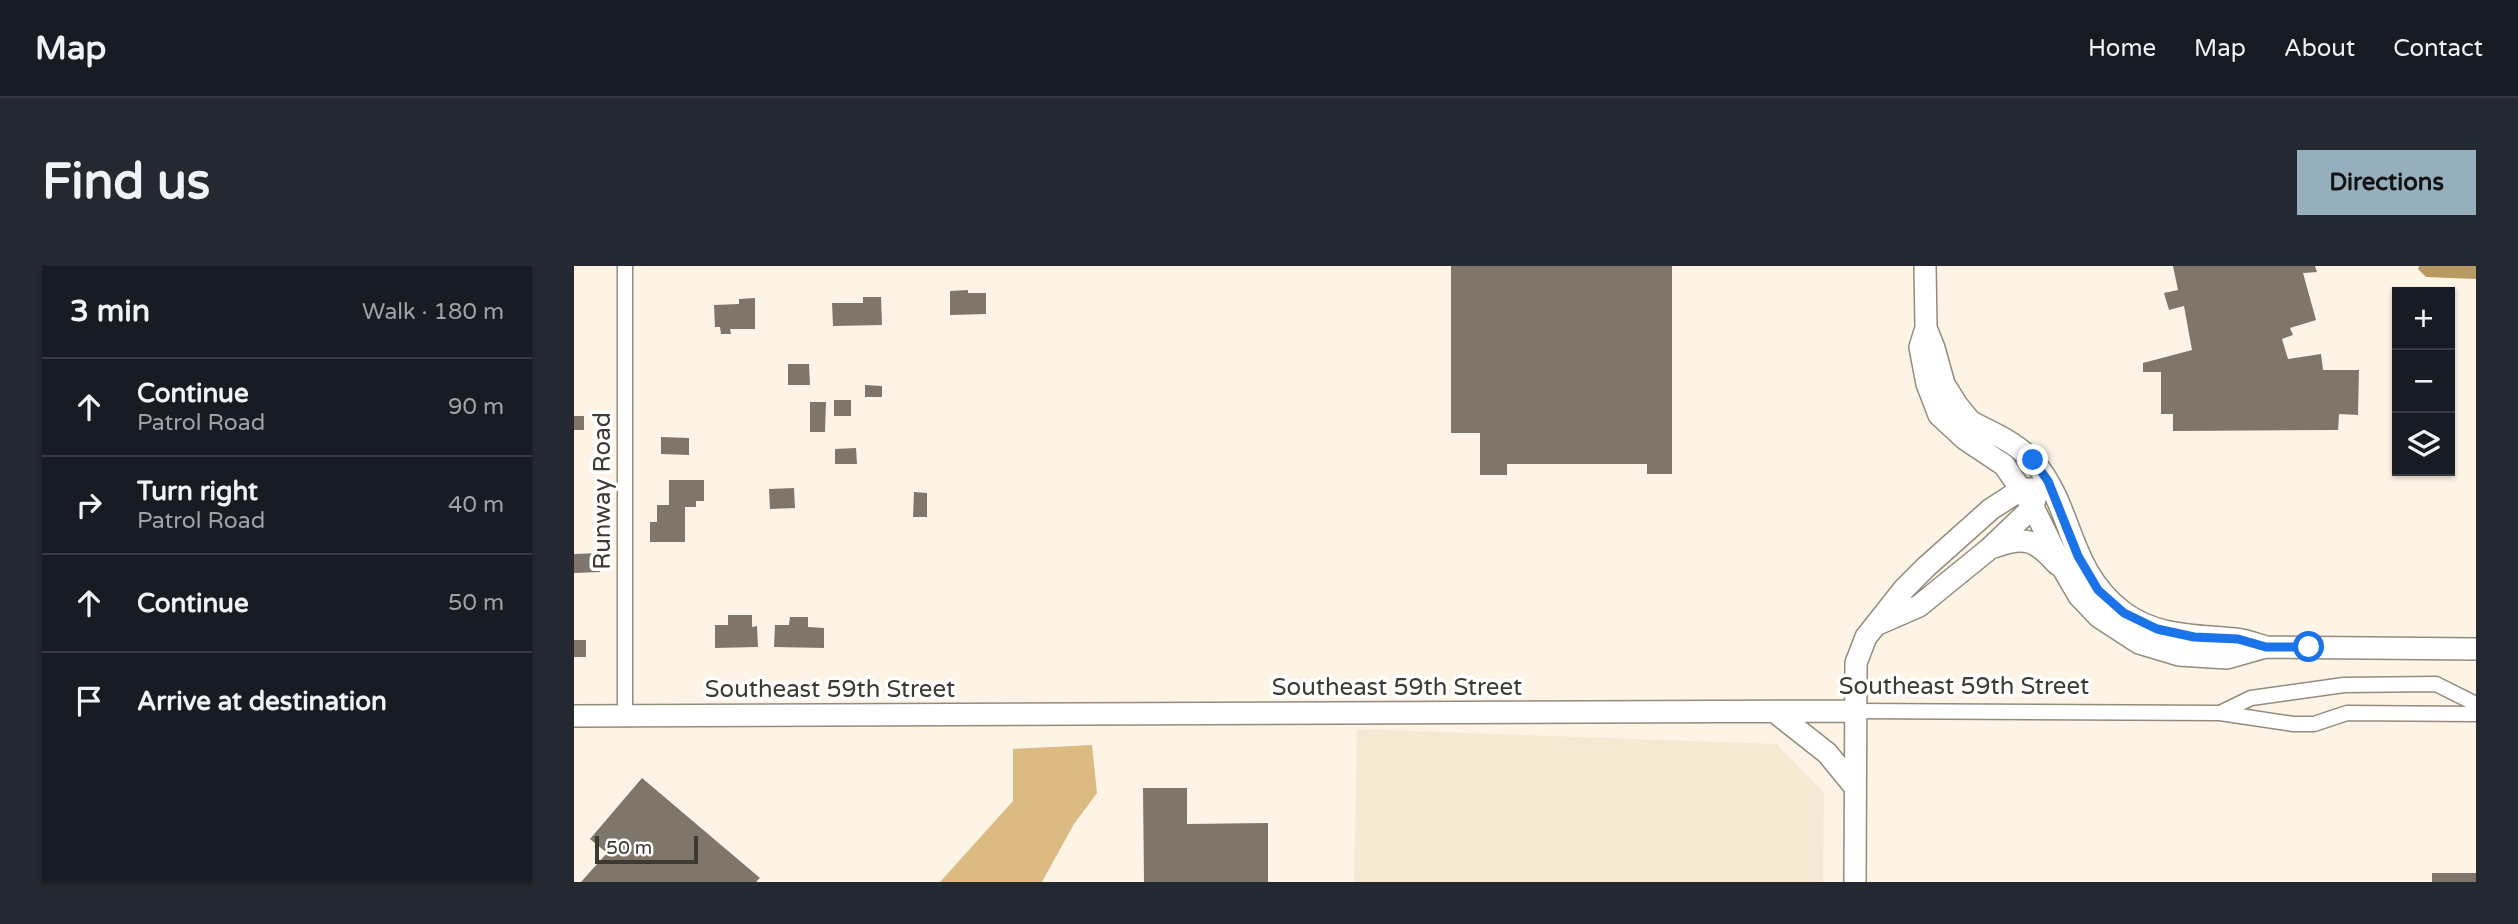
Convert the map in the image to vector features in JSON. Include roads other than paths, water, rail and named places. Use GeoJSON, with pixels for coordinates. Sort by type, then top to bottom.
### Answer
{"type":"FeatureCollection","features":[{"type":"Feature","properties":{"kind":"main road"},"geometry":{"type":"LineString","coordinates":[[1925,266],[1926,328],[1920,347],[1927,384],[1939,415],[1965,439],[2004,464],[2064,539],[2073,559],[2098,590],[2124,613],[2157,629],[2194,637],[2238,639],[2266,647],[2476,649]]}},
{"type":"Feature","properties":{"kind":"main road"},"geometry":{"type":"LineString","coordinates":[[1926,328],[1944,384],[1957,405],[1980,433],[2025,470],[2031,495]]}},
{"type":"Feature","properties":{"kind":"main road"},"geometry":{"type":"LineString","coordinates":[[1971,422],[2007,439],[2033,460],[2048,481],[2073,559]]}},
{"type":"Feature","properties":{"kind":"main road"},"geometry":{"type":"LineString","coordinates":[[1855,882],[1856,663],[1866,637],[1905,589],[1991,509],[2000,491],[1999,476],[1986,451]]}},
{"type":"Feature","properties":{"kind":"main road"},"geometry":{"type":"LineString","coordinates":[[1991,509],[2031,495]]}},
{"type":"Feature","properties":{"kind":"main road"},"geometry":{"type":"LineString","coordinates":[[1875,625],[1919,606],[1989,549],[2031,495]]}},
{"type":"Feature","properties":{"kind":"main road"},"geometry":{"type":"LineString","coordinates":[[1989,549],[2015,540],[2029,541],[2073,559]]}},
{"type":"Feature","properties":{"kind":"main road","name":"Southeast 59th Street"},"geometry":{"type":"LineString","coordinates":[[574,716],[1854,711]]}},
{"type":"Feature","properties":{"kind":"main road"},"geometry":{"type":"LineString","coordinates":[[1775,712],[1827,753],[1855,787]]}},
{"type":"Feature","properties":{"kind":"street","name":"Runway Road"},"geometry":{"type":"LineString","coordinates":[[625,266],[625,716]]}},
{"type":"Feature","properties":{"kind":"street","name":"Southeast 59th Street"},"geometry":{"type":"LineString","coordinates":[[2220,713],[2251,698],[2344,685],[2436,684],[2476,704]]}},
{"type":"Feature","properties":{"kind":"street","name":"Southeast 59th Street"},"geometry":{"type":"LineString","coordinates":[[1854,711],[2220,713],[2293,724],[2314,724],[2347,713],[2476,713]]}}]}
